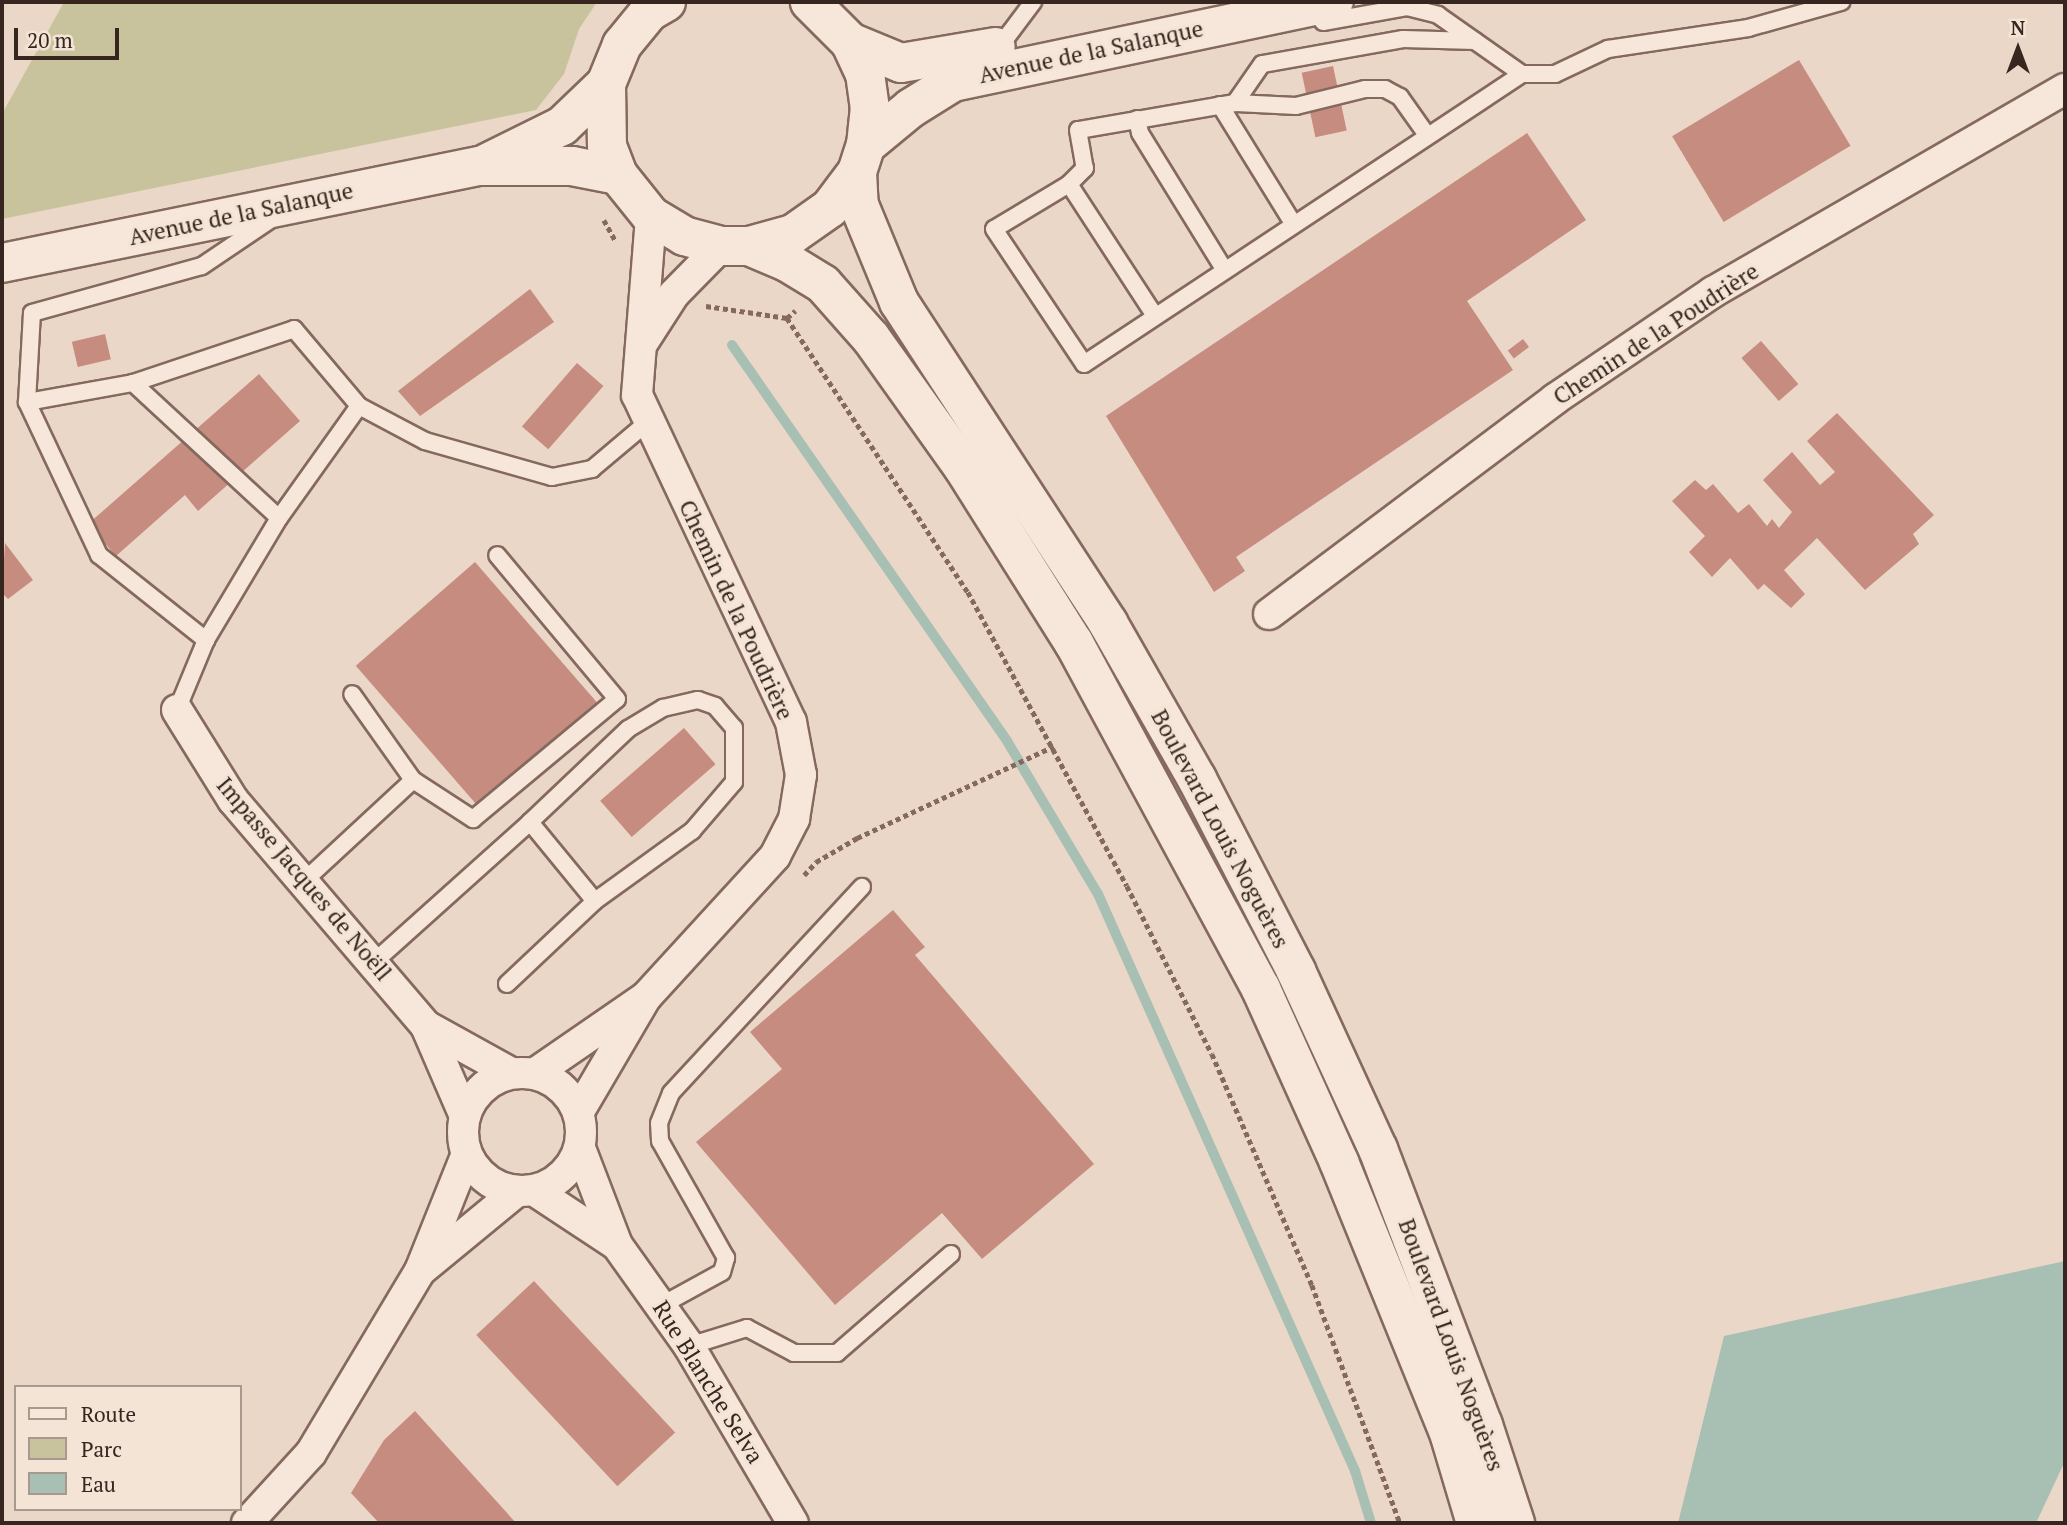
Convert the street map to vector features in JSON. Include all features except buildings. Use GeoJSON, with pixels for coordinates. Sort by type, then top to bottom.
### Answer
{"type":"FeatureCollection","features":[{"type":"Feature","properties":{"kind":"main road"},"geometry":{"type":"LineString","coordinates":[[810,2],[850,42]]}},
{"type":"Feature","properties":{"kind":"main road","name":"Avenue de la Salanque"},"geometry":{"type":"LineString","coordinates":[[850,42],[901,63],[1218,2]]}},
{"type":"Feature","properties":{"kind":"main road","name":"Avenue de la Salanque"},"geometry":{"type":"LineString","coordinates":[[735,246],[793,234],[830,208],[862,158],[911,107],[953,82],[1112,46],[1334,2]]}},
{"type":"Feature","properties":{"kind":"main road"},"geometry":{"type":"LineString","coordinates":[[618,175],[607,146],[606,84],[622,45],[656,5]]}},
{"type":"Feature","properties":{"kind":"main road","name":"Boulevard Louis Noguères"},"geometry":{"type":"LineString","coordinates":[[850,42],[865,74],[870,109],[862,158],[859,205],[900,302],[1108,623],[1196,779],[1296,971],[1378,1149],[1483,1425],[1516,1523]]}},
{"type":"Feature","properties":{"kind":"main road","name":"Avenue de la Salanque"},"geometry":{"type":"LineString","coordinates":[[480,166],[562,126],[606,84]]}},
{"type":"Feature","properties":{"kind":"main road","name":"Avenue de la Salanque"},"geometry":{"type":"LineString","coordinates":[[2,263],[480,166],[572,166],[618,175]]}},
{"type":"Feature","properties":{"kind":"main road","name":"Boulevard Louis Noguères"},"geometry":{"type":"LineString","coordinates":[[618,175],[651,216],[684,236],[735,246],[787,262],[822,284],[871,338],[963,467],[1081,655],[1261,989],[1339,1161],[1450,1436],[1476,1523]]}},
{"type":"Feature","properties":{"kind":"street","name":"Chemin de la Poudrière"},"geometry":{"type":"LineString","coordinates":[[1269,614],[1555,399],[1713,292],[2065,89]]}},
{"type":"Feature","properties":{"kind":"street","name":"Chemin de la Poudrière"},"geometry":{"type":"LineString","coordinates":[[578,1113],[646,997],[775,856],[794,818],[801,775],[791,722],[637,395],[651,216]]}},
{"type":"Feature","properties":{"kind":"street"},"geometry":{"type":"LineString","coordinates":[[640,345],[674,294],[735,246]]}},
{"type":"Feature","properties":{"kind":"street","name":"Impasse Jacques de Noëll"},"geometry":{"type":"LineString","coordinates":[[177,710],[233,800],[426,1026],[464,1114]]}},
{"type":"Feature","properties":{"kind":"street","name":"Chemin de la Poudrière"},"geometry":{"type":"LineString","coordinates":[[522,1073],[646,997]]}},
{"type":"Feature","properties":{"kind":"street","name":"Impasse Jacques de Noëll"},"geometry":{"type":"LineString","coordinates":[[426,1026],[522,1073]]}},
{"type":"Feature","properties":{"kind":"street"},"geometry":{"type":"LineString","coordinates":[[247,1523],[311,1453],[420,1271],[466,1156],[464,1114],[482,1087],[522,1073],[561,1087],[578,1113],[580,1148],[563,1175],[525,1191],[420,1271]]}},
{"type":"Feature","properties":{"kind":"street","name":"Rue Blanche Selva"},"geometry":{"type":"LineString","coordinates":[[580,1148],[617,1245],[689,1346],[793,1523]]}},
{"type":"Feature","properties":{"kind":"street"},"geometry":{"type":"LineString","coordinates":[[466,1156],[486,1181],[525,1191]]}},
{"type":"Feature","properties":{"kind":"street","name":"Rue Blanche Selva"},"geometry":{"type":"LineString","coordinates":[[525,1191],[617,1245]]}},
{"type":"Feature","properties":{"kind":"lane"},"geometry":{"type":"LineString","coordinates":[[1000,46],[1034,2]]}},
{"type":"Feature","properties":{"kind":"lane"},"geometry":{"type":"LineString","coordinates":[[1427,135],[1401,97],[1385,89],[1365,89],[1296,106],[1228,104],[1079,130],[1085,168],[1069,184],[994,229],[1084,364],[1293,223],[1522,74],[1555,74],[1608,49],[1748,28],[1841,2]]}},
{"type":"Feature","properties":{"kind":"lane"},"geometry":{"type":"LineString","coordinates":[[1112,46],[1218,42],[1407,7],[1438,15],[1522,74]]}},
{"type":"Feature","properties":{"kind":"lane"},"geometry":{"type":"LineString","coordinates":[[1228,104],[1262,64],[1404,39],[1475,41]]}},
{"type":"Feature","properties":{"kind":"lane"},"geometry":{"type":"LineString","coordinates":[[1228,104],[1293,223]]}},
{"type":"Feature","properties":{"kind":"lane"},"geometry":{"type":"LineString","coordinates":[[1137,119],[1140,133],[1224,269]]}},
{"type":"Feature","properties":{"kind":"lane"},"geometry":{"type":"LineString","coordinates":[[1069,184],[1155,316]]}},
{"type":"Feature","properties":{"kind":"lane"},"geometry":{"type":"LineString","coordinates":[[206,640],[99,555],[27,402],[32,313],[202,266],[296,203]]}},
{"type":"Feature","properties":{"kind":"lane"},"geometry":{"type":"LineString","coordinates":[[27,402],[133,383],[294,329],[359,406],[425,441],[552,477],[592,469],[649,421]]}},
{"type":"Feature","properties":{"kind":"lane"},"geometry":{"type":"LineString","coordinates":[[133,383],[279,518]]}},
{"type":"Feature","properties":{"kind":"lane","name":"Impasse Jacques de Noëll"},"geometry":{"type":"LineString","coordinates":[[177,710],[206,640],[279,518],[359,406]]}},
{"type":"Feature","properties":{"kind":"lane"},"geometry":{"type":"LineString","coordinates":[[352,694],[413,780],[474,819],[617,699],[497,555]]}},
{"type":"Feature","properties":{"kind":"lane"},"geometry":{"type":"LineString","coordinates":[[373,963],[530,822],[628,729],[663,709],[698,700],[715,706],[734,728],[734,782],[692,831],[595,901],[508,984]]}},
{"type":"Feature","properties":{"kind":"lane"},"geometry":{"type":"LineString","coordinates":[[303,882],[413,780]]}},
{"type":"Feature","properties":{"kind":"lane"},"geometry":{"type":"LineString","coordinates":[[530,822],[595,901]]}},
{"type":"Feature","properties":{"kind":"lane"},"geometry":{"type":"LineString","coordinates":[[662,1305],[722,1272],[726,1258],[660,1141],[659,1123],[671,1093],[862,887]]}},
{"type":"Feature","properties":{"kind":"lane"},"geometry":{"type":"LineString","coordinates":[[689,1346],[747,1328],[794,1353],[837,1353],[951,1254]]}},
{"type":"Feature","properties":{"kind":"path"},"geometry":{"type":"LineString","coordinates":[[787,318],[968,592],[1054,746],[1212,1054],[1312,1285],[1400,1523]]}},
{"type":"Feature","properties":{"kind":"path"},"geometry":{"type":"LineString","coordinates":[[798,881],[816,862],[857,838],[1054,746]]}},
{"type":"Feature","properties":{"kind":"green space"},"geometry":{"type":"Polygon","coordinates":[[[64,2],[597,2],[579,29],[564,74],[536,110],[2,219],[2,114],[64,2]]]}},
{"type":"Feature","properties":{"kind":"water"},"geometry":{"type":"Polygon","coordinates":[[[2065,1261],[2065,1461],[2036,1523],[1678,1523],[1724,1336],[2065,1261]]]}},
{"type":"Feature","properties":{"kind":"waterway"},"geometry":{"type":"LineString","coordinates":[[732,345],[1007,741],[1098,894],[1355,1471],[1371,1523]]}}]}
